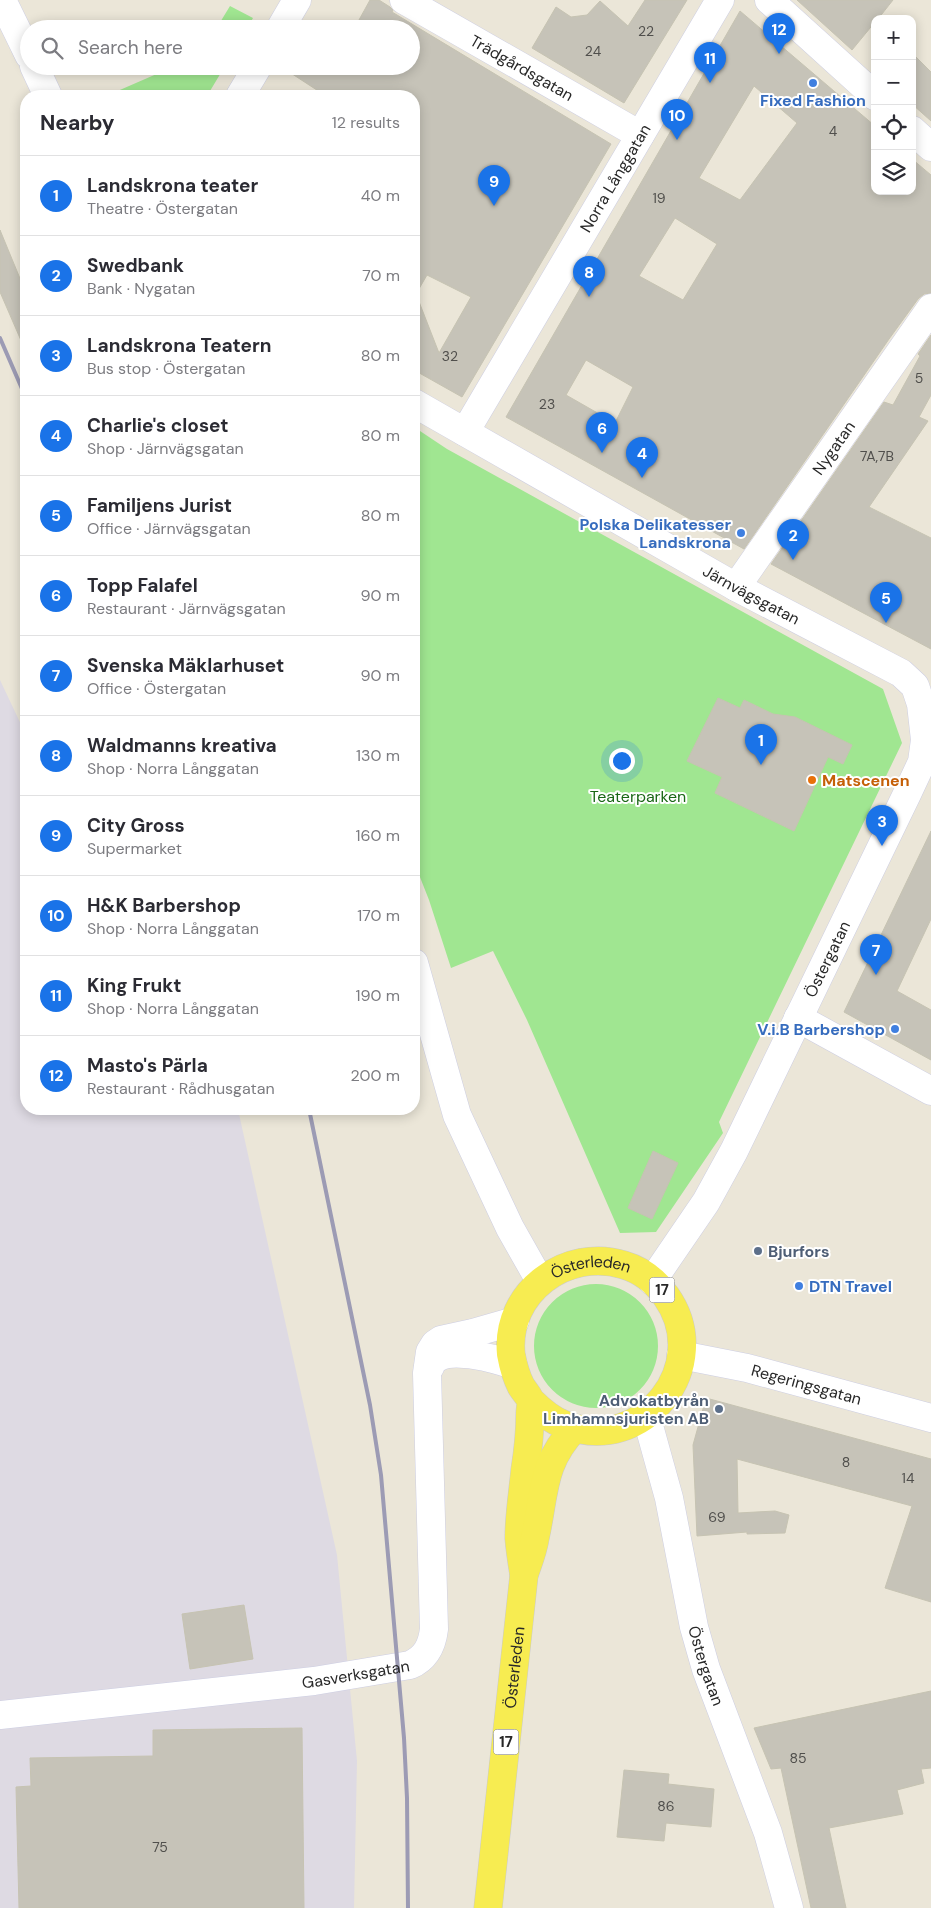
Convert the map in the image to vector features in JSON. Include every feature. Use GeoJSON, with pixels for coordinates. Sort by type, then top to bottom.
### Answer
{"type":"FeatureCollection","features":[{"type":"Feature","properties":{"kind":"main road","name":"Österleden"},"geometry":{"type":"LineString","coordinates":[[596,1260],[626,1265],[652,1281],[666,1296],[676,1314],[680,1327],[681,1355],[679,1367],[670,1389],[655,1408],[624,1427],[612,1430],[588,1431],[554,1420],[531,1401],[519,1382],[511,1343],[515,1321],[529,1293],[540,1281],[566,1266],[596,1260]]}},
{"type":"Feature","properties":{"kind":"main road","name":"Österleden"},"geometry":{"type":"LineString","coordinates":[[524,1575],[520,1519],[531,1401]]}},
{"type":"Feature","properties":{"kind":"main road","name":"Österleden"},"geometry":{"type":"LineString","coordinates":[[488,1908],[524,1575],[535,1540],[547,1472],[563,1440],[576,1428]]}},
{"type":"Feature","properties":{"kind":"street"},"geometry":{"type":"LineString","coordinates":[[2,0],[20,37]]}},
{"type":"Feature","properties":{"kind":"street"},"geometry":{"type":"LineString","coordinates":[[285,20],[297,0]]}},
{"type":"Feature","properties":{"kind":"street","name":"Trädgårdsgatan"},"geometry":{"type":"LineString","coordinates":[[404,0],[640,136]]}},
{"type":"Feature","properties":{"kind":"street","name":"Norra Långgatan"},"geometry":{"type":"LineString","coordinates":[[465,432],[720,0]]}},
{"type":"Feature","properties":{"kind":"street"},"geometry":{"type":"LineString","coordinates":[[768,0],[871,92]]}},
{"type":"Feature","properties":{"kind":"street"},"geometry":{"type":"LineString","coordinates":[[38,75],[45,90]]}},
{"type":"Feature","properties":{"kind":"street"},"geometry":{"type":"LineString","coordinates":[[244,90],[253,75]]}},
{"type":"Feature","properties":{"kind":"street"},"geometry":{"type":"LineString","coordinates":[[916,134],[931,147]]}},
{"type":"Feature","properties":{"kind":"street","name":"Nygatan"},"geometry":{"type":"LineString","coordinates":[[736,587],[931,308]]}},
{"type":"Feature","properties":{"kind":"street","name":"Järnvägsgatan"},"geometry":{"type":"LineString","coordinates":[[420,406],[736,587],[901,673],[915,686],[921,704]]}},
{"type":"Feature","properties":{"kind":"street","name":"Östergatan"},"geometry":{"type":"LineString","coordinates":[[652,1281],[706,1202],[734,1151],[922,762],[925,740],[921,704]]}},
{"type":"Feature","properties":{"kind":"street","name":"Österleden"},"geometry":{"type":"LineString","coordinates":[[420,984],[457,1115],[510,1228],[540,1281]]}},
{"type":"Feature","properties":{"kind":"street"},"geometry":{"type":"LineString","coordinates":[[798,1018],[931,1091]]}},
{"type":"Feature","properties":{"kind":"street","name":"Gasverksgatan"},"geometry":{"type":"LineString","coordinates":[[0,1715],[314,1681],[410,1666],[419,1661],[425,1655],[432,1642],[434,1629],[427,1373],[430,1352],[435,1344],[441,1340],[515,1321]]}},
{"type":"Feature","properties":{"kind":"street"},"geometry":{"type":"LineString","coordinates":[[427,1373],[438,1356],[452,1354],[489,1358],[514,1365]]}},
{"type":"Feature","properties":{"kind":"street","name":"Regeringsgatan"},"geometry":{"type":"LineString","coordinates":[[681,1355],[748,1368],[931,1418]]}},
{"type":"Feature","properties":{"kind":"street","name":"Östergatan"},"geometry":{"type":"LineString","coordinates":[[646,1415],[669,1498],[694,1627],[706,1669],[768,1833],[789,1908]]}},
{"type":"Feature","properties":{"kind":"shaded area"},"geometry":{"type":"Polygon","coordinates":[[[0,680],[20,722],[20,1115],[239,1115],[337,1555],[357,1761],[354,1908],[0,1908],[0,680]]]}},
{"type":"Feature","properties":{"kind":"green space"},"geometry":{"type":"Polygon","coordinates":[[[230,6],[253,18],[252,20],[221,20],[230,6]]]}},
{"type":"Feature","properties":{"kind":"green space"},"geometry":{"type":"Polygon","coordinates":[[[154,75],[220,75],[211,90],[120,90],[154,75]]]}},
{"type":"Feature","properties":{"kind":"green space","name":"Teaterparken"},"geometry":{"type":"Polygon","coordinates":[[[420,431],[447,449],[883,689],[902,743],[719,1122],[723,1133],[656,1232],[620,1233],[527,1020],[493,951],[451,968],[420,877],[420,431]]]}},
{"type":"Feature","properties":{"kind":"green space"},"geometry":{"type":"Polygon","coordinates":[[[596,1284],[620,1288],[640,1302],[654,1322],[658,1346],[654,1370],[640,1390],[620,1404],[596,1408],[572,1404],[552,1390],[538,1370],[534,1346],[538,1322],[552,1302],[572,1288],[596,1284]]]}},
{"type":"Feature","properties":{"kind":"building"},"geometry":{"type":"Polygon","coordinates":[[[370,0],[379,0],[390,7],[393,10],[392,12],[405,20],[359,20],[370,0]]]}},
{"type":"Feature","properties":{"kind":"building"},"geometry":{"type":"Polygon","coordinates":[[[645,0],[687,0],[624,103],[532,48],[556,7],[571,17],[587,15],[600,1],[628,26],[645,0]]]}},
{"type":"Feature","properties":{"kind":"building"},"geometry":{"type":"Polygon","coordinates":[[[797,0],[893,0],[881,15],[871,15],[871,27],[852,50],[797,0]]]}},
{"type":"Feature","properties":{"kind":"building"},"geometry":{"type":"Polygon","coordinates":[[[740,11],[871,123],[871,195],[916,195],[916,162],[931,175],[931,293],[924,294],[918,299],[744,549],[506,417],[740,11]],[[754,86],[699,178],[740,200],[797,123],[754,86]],[[675,218],[639,276],[683,300],[717,244],[675,218]],[[586,360],[566,395],[615,423],[633,387],[586,360]]]}},
{"type":"Feature","properties":{"kind":"building"},"geometry":{"type":"Polygon","coordinates":[[[420,29],[611,144],[462,397],[420,373],[420,304],[439,353],[471,297],[427,275],[420,287],[420,90],[317,90],[294,75],[420,75],[420,29]]]}},
{"type":"Feature","properties":{"kind":"building"},"geometry":{"type":"Polygon","coordinates":[[[916,57],[931,72],[931,121],[916,108],[916,57]]]}},
{"type":"Feature","properties":{"kind":"building"},"geometry":{"type":"Polygon","coordinates":[[[0,230],[20,278],[20,338],[0,292],[0,230]]]}},
{"type":"Feature","properties":{"kind":"building"},"geometry":{"type":"Polygon","coordinates":[[[931,335],[931,395],[919,417],[928,421],[869,507],[931,538],[931,649],[771,564],[884,402],[893,405],[920,356],[918,354],[931,335]]]}},
{"type":"Feature","properties":{"kind":"building"},"geometry":{"type":"Polygon","coordinates":[[[718,698],[740,708],[744,700],[773,714],[795,717],[852,745],[843,764],[828,757],[794,831],[715,793],[722,777],[687,761],[718,698]]]}},
{"type":"Feature","properties":{"kind":"building"},"geometry":{"type":"Polygon","coordinates":[[[931,831],[931,919],[897,991],[931,1010],[931,1060],[844,1012],[931,831]]]}},
{"type":"Feature","properties":{"kind":"building"},"geometry":{"type":"Polygon","coordinates":[[[653,1151],[678,1163],[652,1219],[628,1208],[653,1151]]]}},
{"type":"Feature","properties":{"kind":"building"},"geometry":{"type":"Polygon","coordinates":[[[706,1398],[931,1459],[931,1602],[885,1588],[912,1506],[737,1459],[738,1513],[775,1511],[789,1515],[785,1533],[747,1534],[747,1532],[697,1536],[693,1445],[706,1398]]]}},
{"type":"Feature","properties":{"kind":"building"},"geometry":{"type":"Polygon","coordinates":[[[244,1605],[253,1659],[190,1669],[182,1614],[244,1605]]]}},
{"type":"Feature","properties":{"kind":"building"},"geometry":{"type":"Polygon","coordinates":[[[931,1691],[931,1768],[921,1769],[924,1783],[897,1790],[903,1814],[829,1828],[846,1908],[811,1908],[781,1768],[771,1769],[754,1728],[931,1691]]]}},
{"type":"Feature","properties":{"kind":"building"},"geometry":{"type":"Polygon","coordinates":[[[302,1728],[304,1908],[19,1908],[16,1787],[31,1786],[30,1758],[153,1756],[153,1730],[302,1728]]]}},
{"type":"Feature","properties":{"kind":"building"},"geometry":{"type":"Polygon","coordinates":[[[624,1770],[669,1774],[668,1784],[714,1789],[711,1827],[666,1823],[664,1841],[617,1837],[624,1770]]]}},
{"type":"Feature","properties":{"kind":"railway"},"geometry":{"type":"LineString","coordinates":[[0,338],[20,384]]}},
{"type":"Feature","properties":{"kind":"railway"},"geometry":{"type":"LineString","coordinates":[[310,1115],[370,1405],[381,1475],[404,1738],[407,1798],[408,1908]]}},
{"type":"Feature","properties":{"kind":"place","name":"Masto's Pärla"},"geometry":{"type":"Point","coordinates":[779,54]}},
{"type":"Feature","properties":{"kind":"place","name":"King Frukt"},"geometry":{"type":"Point","coordinates":[710,83]}},
{"type":"Feature","properties":{"kind":"place","name":"Fixed Fashion"},"geometry":{"type":"Point","coordinates":[813,83]}},
{"type":"Feature","properties":{"kind":"place","name":"H&K Barbershop"},"geometry":{"type":"Point","coordinates":[677,140]}},
{"type":"Feature","properties":{"kind":"place","name":"City Gross"},"geometry":{"type":"Point","coordinates":[494,206]}},
{"type":"Feature","properties":{"kind":"place","name":"Waldmanns kreativa"},"geometry":{"type":"Point","coordinates":[589,297]}},
{"type":"Feature","properties":{"kind":"place","name":"Topp Falafel"},"geometry":{"type":"Point","coordinates":[602,453]}},
{"type":"Feature","properties":{"kind":"place","name":"Charlie's closet"},"geometry":{"type":"Point","coordinates":[642,478]}},
{"type":"Feature","properties":{"kind":"place","name":"Polska Delikatesser Landskrona"},"geometry":{"type":"Point","coordinates":[741,533]}},
{"type":"Feature","properties":{"kind":"place","name":"Swedbank"},"geometry":{"type":"Point","coordinates":[793,560]}},
{"type":"Feature","properties":{"kind":"place","name":"Familjens Jurist"},"geometry":{"type":"Point","coordinates":[886,623]}},
{"type":"Feature","properties":{"kind":"place","name":"Landskrona teater"},"geometry":{"type":"Point","coordinates":[761,765]}},
{"type":"Feature","properties":{"kind":"place","name":"Matscenen"},"geometry":{"type":"Point","coordinates":[812,780]}},
{"type":"Feature","properties":{"kind":"place","name":"Landskrona Teatern"},"geometry":{"type":"Point","coordinates":[882,846]}},
{"type":"Feature","properties":{"kind":"place","name":"Svenska Mäklarhuset"},"geometry":{"type":"Point","coordinates":[876,975]}},
{"type":"Feature","properties":{"kind":"place","name":"V.i.B Barbershop"},"geometry":{"type":"Point","coordinates":[895,1029]}},
{"type":"Feature","properties":{"kind":"place","name":"Bjurfors"},"geometry":{"type":"Point","coordinates":[758,1251]}},
{"type":"Feature","properties":{"kind":"place","name":"DTN Travel"},"geometry":{"type":"Point","coordinates":[799,1286]}},
{"type":"Feature","properties":{"kind":"place","name":"Advokatbyrån Limhamnsjuristen AB"},"geometry":{"type":"Point","coordinates":[719,1409]}}]}
